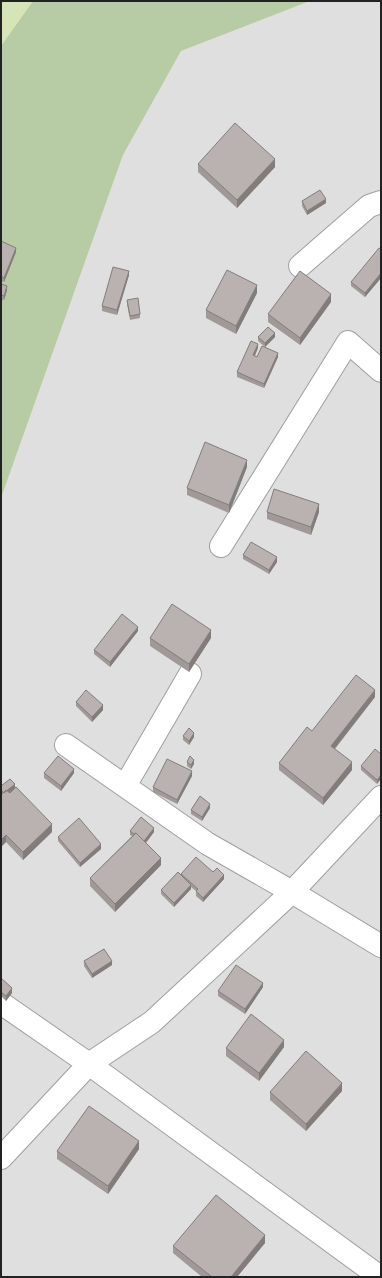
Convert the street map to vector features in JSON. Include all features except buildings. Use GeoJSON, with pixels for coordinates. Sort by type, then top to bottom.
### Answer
{"type":"FeatureCollection","features":[{"type":"Feature","properties":{"kind":"street"},"geometry":{"type":"LineString","coordinates":[[300,266],[369,206],[381,202]]}},
{"type":"Feature","properties":{"kind":"street"},"geometry":{"type":"LineString","coordinates":[[222,546],[348,342],[381,371]]}},
{"type":"Feature","properties":{"kind":"street"},"geometry":{"type":"LineString","coordinates":[[125,786],[190,674]]}},
{"type":"Feature","properties":{"kind":"street"},"geometry":{"type":"LineString","coordinates":[[66,745],[208,844],[292,892],[381,946]]}},
{"type":"Feature","properties":{"kind":"street"},"geometry":{"type":"LineString","coordinates":[[1,1158],[89,1064],[152,1022],[292,892],[381,797]]}},
{"type":"Feature","properties":{"kind":"street"},"geometry":{"type":"LineString","coordinates":[[1,1003],[89,1064],[380,1277]]}},
{"type":"Feature","properties":{"kind":"shaded area"},"geometry":{"type":"Polygon","coordinates":[[[310,1],[381,1],[381,1277],[1,1277],[1,498],[123,155],[181,51],[310,1]]]}},
{"type":"Feature","properties":{"kind":"green space"},"geometry":{"type":"Polygon","coordinates":[[[1,1],[33,1],[1,46],[1,1]]]}},
{"type":"Feature","properties":{"kind":"green space"},"geometry":{"type":"Polygon","coordinates":[[[33,1],[310,1],[181,51],[123,155],[1,498],[1,46],[33,1]]]}}]}
